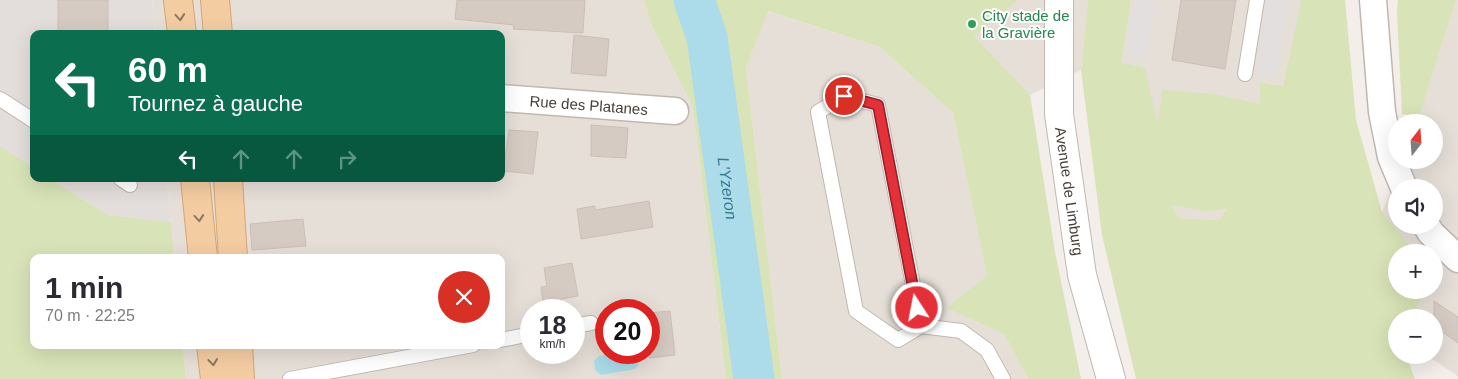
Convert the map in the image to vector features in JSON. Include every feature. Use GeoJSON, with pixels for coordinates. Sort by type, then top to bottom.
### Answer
{"type":"FeatureCollection","features":[{"type":"Feature","properties":{"kind":"main road"},"geometry":{"type":"LineString","coordinates":[[178,0],[182,30]]}},
{"type":"Feature","properties":{"kind":"main road"},"geometry":{"type":"LineString","coordinates":[[215,0],[218,30]]}},
{"type":"Feature","properties":{"kind":"main road"},"geometry":{"type":"LineString","coordinates":[[195,182],[203,254]]}},
{"type":"Feature","properties":{"kind":"main road"},"geometry":{"type":"LineString","coordinates":[[228,182],[233,254]]}},
{"type":"Feature","properties":{"kind":"main road"},"geometry":{"type":"LineString","coordinates":[[211,349],[215,379]]}},
{"type":"Feature","properties":{"kind":"main road"},"geometry":{"type":"LineString","coordinates":[[238,349],[240,379]]}},
{"type":"Feature","properties":{"kind":"street","name":"Avenue de Limburg"},"geometry":{"type":"LineString","coordinates":[[1059,0],[1059,114],[1082,275],[1111,379]]}},
{"type":"Feature","properties":{"kind":"street"},"geometry":{"type":"LineString","coordinates":[[1373,0],[1382,112],[1390,157],[1400,179]]}},
{"type":"Feature","properties":{"kind":"street","name":"Rue des Platanes"},"geometry":{"type":"LineString","coordinates":[[505,98],[675,111]]}},
{"type":"Feature","properties":{"kind":"street"},"geometry":{"type":"LineString","coordinates":[[1432,234],[1458,259]]}},
{"type":"Feature","properties":{"kind":"lane"},"geometry":{"type":"LineString","coordinates":[[1245,74],[1256,0]]}},
{"type":"Feature","properties":{"kind":"lane"},"geometry":{"type":"LineString","coordinates":[[921,326],[878,105],[844,96],[818,112],[856,311],[898,340],[921,326],[961,331],[988,350],[1002,379]]}},
{"type":"Feature","properties":{"kind":"lane"},"geometry":{"type":"LineString","coordinates":[[0,99],[30,118]]}},
{"type":"Feature","properties":{"kind":"lane"},"geometry":{"type":"LineString","coordinates":[[585,324],[591,323]]}},
{"type":"Feature","properties":{"kind":"lane"},"geometry":{"type":"LineString","coordinates":[[505,339],[520,336]]}},
{"type":"Feature","properties":{"kind":"lane"},"geometry":{"type":"LineString","coordinates":[[290,379],[451,349]]}},
{"type":"Feature","properties":{"kind":"shaded area"},"geometry":{"type":"Polygon","coordinates":[[[0,0],[152,0],[155,30],[30,30],[30,165],[0,146],[0,0]]]}},
{"type":"Feature","properties":{"kind":"shaded area"},"geometry":{"type":"Polygon","coordinates":[[[152,0],[644,0],[652,26],[693,107],[726,379],[186,379],[183,349],[505,349],[505,254],[174,254],[167,182],[505,182],[505,30],[155,30],[152,0]]]}},
{"type":"Feature","properties":{"kind":"shaded area"},"geometry":{"type":"Polygon","coordinates":[[[939,0],[1088,0],[1081,70],[1030,95],[939,0]]]}},
{"type":"Feature","properties":{"kind":"shaded area"},"geometry":{"type":"Polygon","coordinates":[[[1131,0],[1301,0],[1283,86],[1261,82],[1260,151],[1219,220],[1179,218],[1172,205],[1122,64],[1131,0]]]}},
{"type":"Feature","properties":{"kind":"shaded area"},"geometry":{"type":"Polygon","coordinates":[[[1134,0],[1154,0],[1152,9],[1164,15],[1151,17],[1145,59],[1126,56],[1134,0]]]}},
{"type":"Feature","properties":{"kind":"shaded area"},"geometry":{"type":"Polygon","coordinates":[[[1266,0],[1287,0],[1276,79],[1255,76],[1260,40],[1251,34],[1262,29],[1266,0]]]}},
{"type":"Feature","properties":{"kind":"shaded area"},"geometry":{"type":"Polygon","coordinates":[[[1456,0],[1458,0],[1458,376],[1440,364],[1443,364],[1443,309],[1416,309],[1422,299],[1443,299],[1443,244],[1408,244],[1400,234],[1443,234],[1443,179],[1395,179],[1399,169],[1443,169],[1443,114],[1420,114],[1456,0]]]}},
{"type":"Feature","properties":{"kind":"shaded area"},"geometry":{"type":"Polygon","coordinates":[[[767,11],[880,47],[953,113],[987,275],[948,308],[1004,334],[1028,379],[782,379],[746,68],[767,11]]]}},
{"type":"Feature","properties":{"kind":"shaded area"},"geometry":{"type":"Polygon","coordinates":[[[56,182],[167,182],[171,222],[108,215],[56,182]]]}},
{"type":"Feature","properties":{"kind":"shaded area"},"geometry":{"type":"Polygon","coordinates":[[[1388,196],[1388,219],[1382,212],[1388,196]]]}},
{"type":"Feature","properties":{"kind":"green space"},"geometry":{"type":"Polygon","coordinates":[[[644,0],[1018,0],[974,36],[1030,95],[1055,252],[1081,379],[1028,379],[1004,334],[947,308],[987,275],[953,113],[880,47],[768,11],[746,68],[782,379],[726,379],[693,107],[652,26],[644,0]]]}},
{"type":"Feature","properties":{"kind":"green space"},"geometry":{"type":"Polygon","coordinates":[[[1088,0],[1131,0],[1122,63],[1145,68],[1158,125],[1162,90],[1214,94],[1260,104],[1260,82],[1283,86],[1301,0],[1345,0],[1356,120],[1382,212],[1388,219],[1388,234],[1400,234],[1408,244],[1388,244],[1388,299],[1422,299],[1416,309],[1388,309],[1388,364],[1409,364],[1415,379],[1136,379],[1102,235],[1081,70],[1088,0]],[[1172,205],[1179,218],[1219,220],[1226,209],[1205,211],[1172,205]]]}},
{"type":"Feature","properties":{"kind":"green space"},"geometry":{"type":"Polygon","coordinates":[[[1398,0],[1456,0],[1420,114],[1402,114],[1398,0]]]}},
{"type":"Feature","properties":{"kind":"green space"},"geometry":{"type":"Polygon","coordinates":[[[0,146],[30,165],[30,182],[56,182],[108,215],[171,222],[174,254],[30,254],[30,349],[183,349],[186,379],[0,379],[0,146]]]}},
{"type":"Feature","properties":{"kind":"water"},"geometry":{"type":"Polygon","coordinates":[[[594,361],[595,364],[638,364],[635,369],[601,375],[595,370],[594,361]]]}},
{"type":"Feature","properties":{"kind":"building"},"geometry":{"type":"Polygon","coordinates":[[[58,0],[108,0],[108,30],[58,30],[58,0]]]}},
{"type":"Feature","properties":{"kind":"building"},"geometry":{"type":"Polygon","coordinates":[[[457,0],[585,0],[583,33],[513,29],[514,25],[455,19],[457,0]]]}},
{"type":"Feature","properties":{"kind":"building"},"geometry":{"type":"Polygon","coordinates":[[[1181,0],[1236,0],[1225,69],[1172,60],[1181,0]]]}},
{"type":"Feature","properties":{"kind":"building"},"geometry":{"type":"Polygon","coordinates":[[[574,35],[609,39],[606,76],[571,73],[574,35]]]}},
{"type":"Feature","properties":{"kind":"building"},"geometry":{"type":"Polygon","coordinates":[[[591,125],[628,128],[626,158],[591,156],[591,125]]]}},
{"type":"Feature","properties":{"kind":"building"},"geometry":{"type":"Polygon","coordinates":[[[509,130],[538,132],[533,174],[505,171],[509,130]]]}},
{"type":"Feature","properties":{"kind":"building"},"geometry":{"type":"Polygon","coordinates":[[[649,201],[653,227],[581,239],[577,209],[595,206],[595,210],[649,201]]]}},
{"type":"Feature","properties":{"kind":"building"},"geometry":{"type":"Polygon","coordinates":[[[303,219],[306,246],[252,250],[250,224],[303,219]]]}},
{"type":"Feature","properties":{"kind":"building"},"geometry":{"type":"Polygon","coordinates":[[[572,263],[578,296],[561,299],[543,299],[541,287],[547,286],[544,268],[572,263]]]}},
{"type":"Feature","properties":{"kind":"building"},"geometry":{"type":"Polygon","coordinates":[[[1434,301],[1458,317],[1458,343],[1443,332],[1443,309],[1434,309],[1434,301]]]}},
{"type":"Feature","properties":{"kind":"building"},"geometry":{"type":"Polygon","coordinates":[[[670,311],[675,355],[660,357],[660,312],[670,311]]]}},
{"type":"Feature","properties":{"kind":"waterway","name":"L'Yzeron"},"geometry":{"type":"LineString","coordinates":[[694,0],[707,37],[754,379]]}},
{"type":"Feature","properties":{"kind":"place","name":"City stade de la Gravière"},"geometry":{"type":"Point","coordinates":[972,24]}},
{"type":"Feature","properties":{"kind":"route"},"geometry":{"type":"LineString","coordinates":[[844,96],[878,105],[917,308]]}}]}
